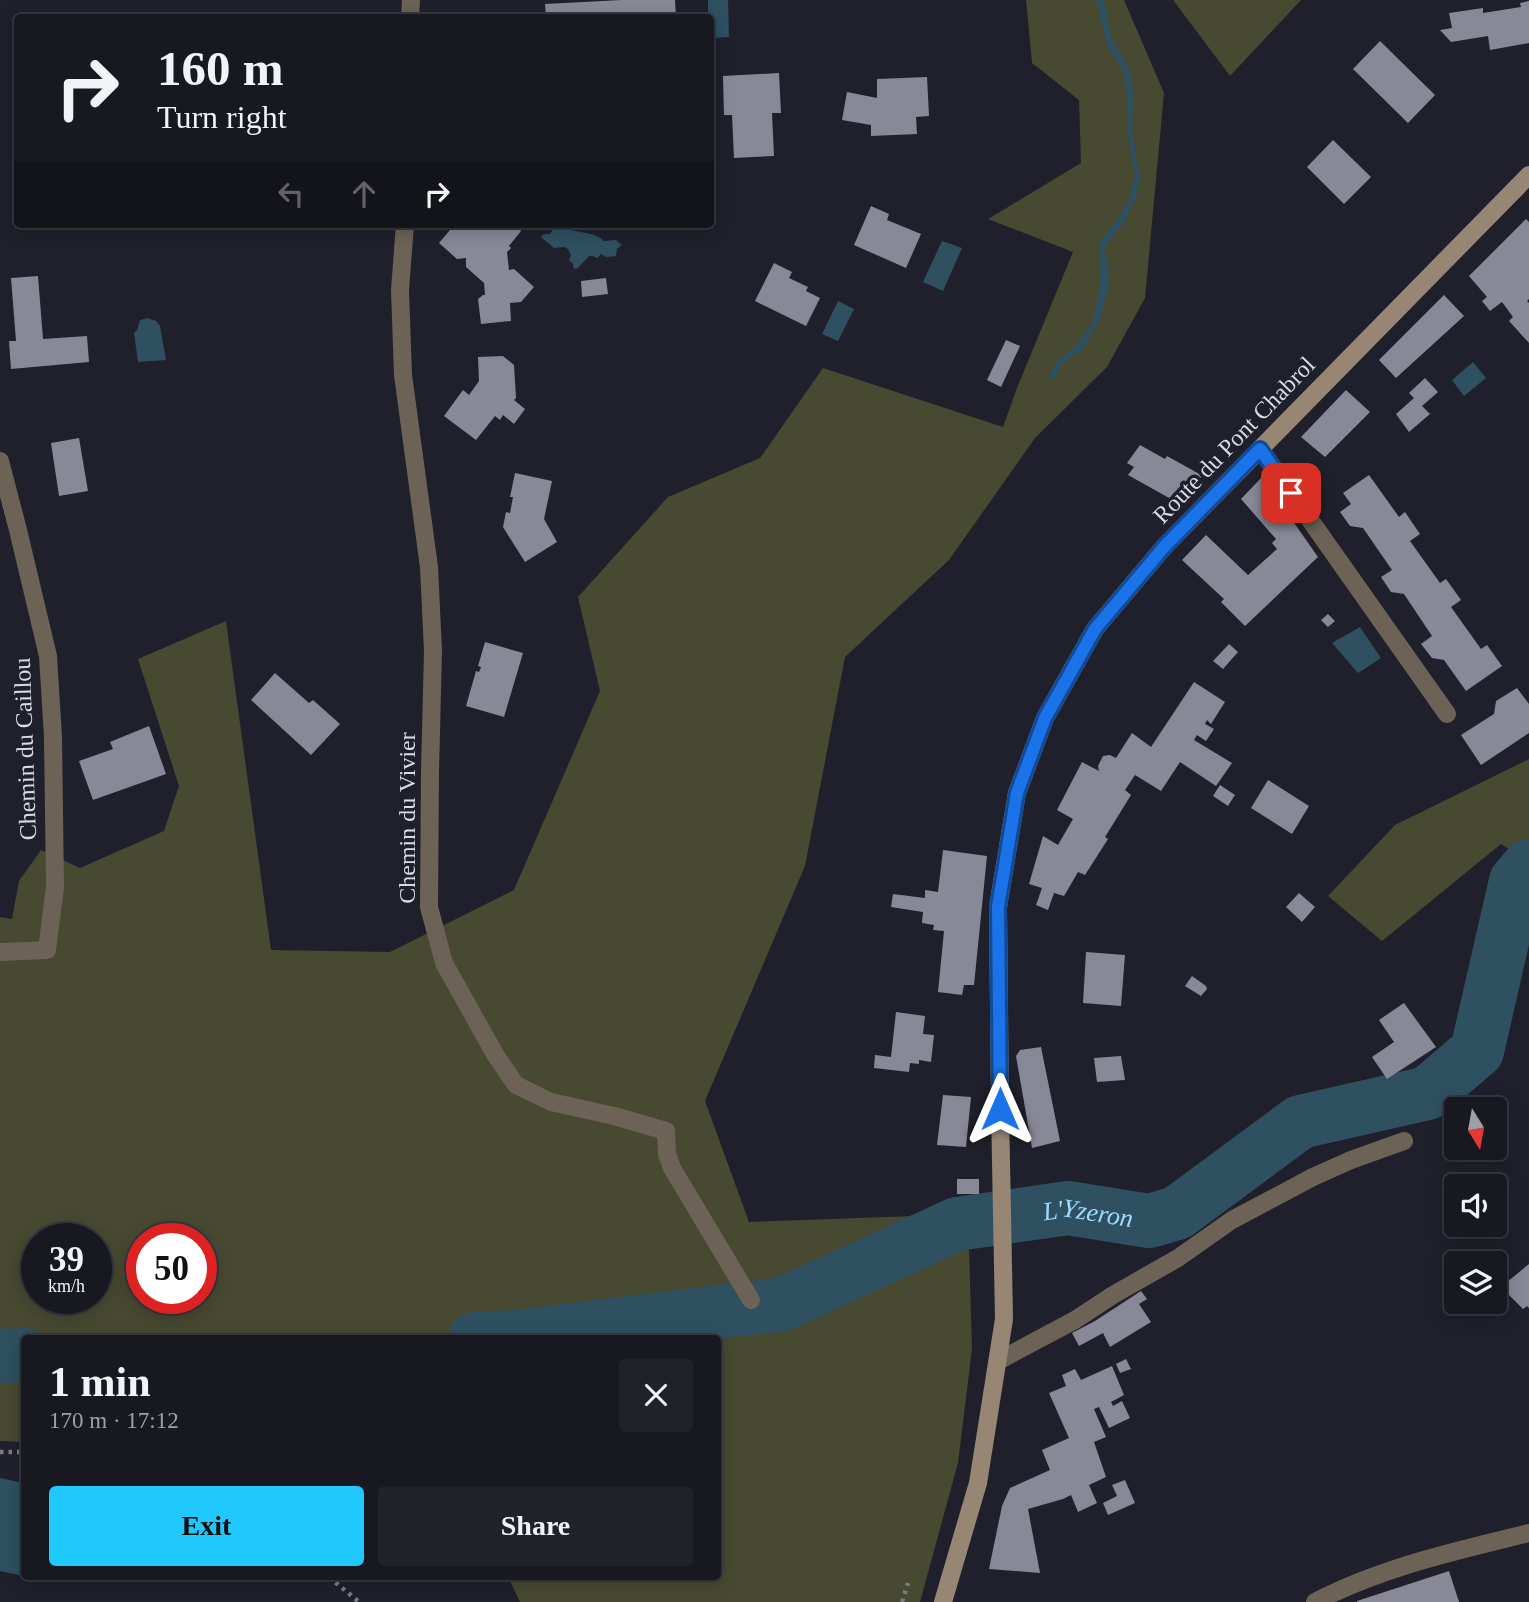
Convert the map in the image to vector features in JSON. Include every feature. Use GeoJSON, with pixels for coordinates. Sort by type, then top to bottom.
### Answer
{"type":"FeatureCollection","features":[{"type":"Feature","properties":{"kind":"main road","name":"Route du Pont Chabrol"},"geometry":{"type":"LineString","coordinates":[[943,1602],[978,1483],[1004,1320],[998,907],[1017,793],[1045,718],[1095,629],[1164,547],[1529,174]]}},
{"type":"Feature","properties":{"kind":"street","name":"Chemin du Vivier"},"geometry":{"type":"LineString","coordinates":[[405,228],[400,290],[403,374],[429,567],[433,651],[429,907],[444,963],[496,1056],[516,1085],[551,1102],[666,1131],[667,1154],[672,1168],[751,1300]]}},
{"type":"Feature","properties":{"kind":"street"},"geometry":{"type":"LineString","coordinates":[[1260,449],[1447,713]]}},
{"type":"Feature","properties":{"kind":"street","name":"Chemin du Caillou"},"geometry":{"type":"LineString","coordinates":[[0,461],[48,656],[53,737],[55,887],[47,950],[0,952]]}},
{"type":"Feature","properties":{"kind":"street"},"geometry":{"type":"LineString","coordinates":[[998,1361],[1075,1320],[1178,1258],[1231,1220],[1313,1177],[1404,1141]]}},
{"type":"Feature","properties":{"kind":"street"},"geometry":{"type":"LineString","coordinates":[[1315,1602],[1344,1587],[1435,1556],[1529,1533]]}},
{"type":"Feature","properties":{"kind":"path"},"geometry":{"type":"LineString","coordinates":[[0,1452],[21,1452]]}},
{"type":"Feature","properties":{"kind":"path"},"geometry":{"type":"LineString","coordinates":[[333,1580],[359,1602]]}},
{"type":"Feature","properties":{"kind":"path"},"geometry":{"type":"LineString","coordinates":[[902,1602],[908,1583]]}},
{"type":"Feature","properties":{"kind":"green space"},"geometry":{"type":"Polygon","coordinates":[[[1026,0],[1124,0],[1164,93],[1145,298],[1107,367],[1035,438],[949,560],[845,657],[805,866],[705,1101],[749,1222],[968,1214],[972,1349],[958,1463],[920,1602],[520,1602],[509,1580],[721,1580],[721,1335],[21,1335],[21,1442],[0,1441],[0,917],[12,919],[19,881],[41,850],[80,868],[164,831],[179,786],[138,659],[226,621],[271,950],[390,952],[514,890],[600,691],[578,597],[668,497],[760,458],[823,368],[1003,427],[1073,252],[988,219],[1081,163],[1079,100],[1032,63],[1026,0]]]}},
{"type":"Feature","properties":{"kind":"green space"},"geometry":{"type":"Polygon","coordinates":[[[1173,0],[1301,0],[1230,76],[1173,0]]]}},
{"type":"Feature","properties":{"kind":"green space"},"geometry":{"type":"Polygon","coordinates":[[[1529,759],[1529,862],[1501,844],[1382,941],[1328,896],[1395,825],[1529,759]]]}},
{"type":"Feature","properties":{"kind":"water"},"geometry":{"type":"Polygon","coordinates":[[[708,0],[728,0],[729,37],[714,38],[714,14],[708,14],[708,0]]]}},
{"type":"Feature","properties":{"kind":"water"},"geometry":{"type":"Polygon","coordinates":[[[1096,0],[1104,0],[1112,39],[1131,73],[1134,102],[1132,129],[1140,178],[1136,198],[1125,221],[1105,247],[1110,278],[1101,317],[1084,348],[1065,361],[1052,381],[1047,378],[1058,360],[1078,344],[1092,322],[1100,276],[1099,242],[1120,216],[1130,198],[1135,175],[1128,137],[1126,87],[1122,68],[1108,48],[1096,0]]]}},
{"type":"Feature","properties":{"kind":"water"},"geometry":{"type":"Polygon","coordinates":[[[552,228],[567,228],[594,235],[604,241],[616,240],[622,245],[617,249],[616,256],[589,256],[574,269],[569,260],[571,255],[568,249],[554,248],[541,237],[552,231],[552,228]]]}},
{"type":"Feature","properties":{"kind":"water"},"geometry":{"type":"Polygon","coordinates":[[[942,241],[962,248],[943,291],[923,282],[942,241]]]}},
{"type":"Feature","properties":{"kind":"water"},"geometry":{"type":"Polygon","coordinates":[[[838,301],[854,309],[838,341],[822,334],[838,301]]]}},
{"type":"Feature","properties":{"kind":"water"},"geometry":{"type":"Polygon","coordinates":[[[148,318],[160,326],[166,360],[138,362],[134,333],[140,320],[148,318]]]}},
{"type":"Feature","properties":{"kind":"water"},"geometry":{"type":"Polygon","coordinates":[[[1473,362],[1486,378],[1464,396],[1452,380],[1473,362]]]}},
{"type":"Feature","properties":{"kind":"water"},"geometry":{"type":"Polygon","coordinates":[[[1360,627],[1381,658],[1358,673],[1332,643],[1360,627]]]}},
{"type":"Feature","properties":{"kind":"water"},"geometry":{"type":"Polygon","coordinates":[[[0,1478],[21,1482],[21,1569],[19,1575],[0,1571],[0,1478]]]}},
{"type":"Feature","properties":{"kind":"building"},"geometry":{"type":"Polygon","coordinates":[[[675,0],[676,14],[546,14],[545,4],[675,0]]]}},
{"type":"Feature","properties":{"kind":"building"},"geometry":{"type":"Polygon","coordinates":[[[1529,1],[1529,43],[1490,50],[1488,36],[1451,42],[1440,30],[1452,28],[1449,13],[1483,8],[1483,13],[1521,7],[1520,3],[1529,1]]]}},
{"type":"Feature","properties":{"kind":"building"},"geometry":{"type":"Polygon","coordinates":[[[1380,41],[1435,95],[1408,123],[1353,69],[1380,41]]]}},
{"type":"Feature","properties":{"kind":"building"},"geometry":{"type":"Polygon","coordinates":[[[779,73],[781,113],[772,113],[774,156],[734,158],[732,115],[724,115],[723,76],[779,73]]]}},
{"type":"Feature","properties":{"kind":"building"},"geometry":{"type":"Polygon","coordinates":[[[927,77],[929,116],[916,117],[917,134],[871,136],[871,125],[842,120],[847,92],[877,98],[877,79],[927,77]]]}},
{"type":"Feature","properties":{"kind":"building"},"geometry":{"type":"Polygon","coordinates":[[[1333,140],[1371,177],[1344,204],[1307,167],[1333,140]]]}},
{"type":"Feature","properties":{"kind":"building"},"geometry":{"type":"Polygon","coordinates":[[[871,206],[889,214],[887,220],[921,234],[906,268],[854,245],[871,206]]]}},
{"type":"Feature","properties":{"kind":"building"},"geometry":{"type":"Polygon","coordinates":[[[1526,219],[1529,222],[1529,343],[1509,321],[1513,317],[1502,302],[1490,311],[1482,301],[1487,297],[1469,276],[1526,219]]]}},
{"type":"Feature","properties":{"kind":"building"},"geometry":{"type":"Polygon","coordinates":[[[452,228],[518,228],[521,231],[507,252],[509,270],[514,269],[534,287],[521,302],[510,303],[511,321],[481,324],[478,299],[485,295],[484,283],[466,267],[466,258],[457,259],[439,243],[452,228]]]}},
{"type":"Feature","properties":{"kind":"building"},"geometry":{"type":"Polygon","coordinates":[[[774,263],[792,272],[789,278],[808,287],[806,291],[820,298],[806,326],[755,301],[774,263]]]}},
{"type":"Feature","properties":{"kind":"building"},"geometry":{"type":"Polygon","coordinates":[[[38,276],[43,339],[87,336],[89,362],[11,369],[9,341],[16,341],[11,278],[38,276]]]}},
{"type":"Feature","properties":{"kind":"building"},"geometry":{"type":"Polygon","coordinates":[[[606,278],[608,294],[582,297],[581,281],[606,278]]]}},
{"type":"Feature","properties":{"kind":"building"},"geometry":{"type":"Polygon","coordinates":[[[1444,295],[1464,316],[1396,378],[1379,360],[1444,295]]]}},
{"type":"Feature","properties":{"kind":"building"},"geometry":{"type":"Polygon","coordinates":[[[1006,340],[1020,346],[1001,387],[987,380],[1006,340]]]}},
{"type":"Feature","properties":{"kind":"building"},"geometry":{"type":"Polygon","coordinates":[[[503,356],[514,365],[514,400],[525,409],[514,424],[503,415],[500,420],[495,416],[476,440],[444,416],[463,390],[469,395],[479,381],[478,357],[503,356]]]}},
{"type":"Feature","properties":{"kind":"building"},"geometry":{"type":"Polygon","coordinates":[[[1425,378],[1438,392],[1422,406],[1430,414],[1409,432],[1396,414],[1414,398],[1409,393],[1425,378]]]}},
{"type":"Feature","properties":{"kind":"building"},"geometry":{"type":"Polygon","coordinates":[[[1346,390],[1370,412],[1325,457],[1301,437],[1346,390]]]}},
{"type":"Feature","properties":{"kind":"building"},"geometry":{"type":"Polygon","coordinates":[[[79,438],[88,491],[59,496],[51,443],[79,438]]]}},
{"type":"Feature","properties":{"kind":"building"},"geometry":{"type":"Polygon","coordinates":[[[1140,445],[1203,476],[1178,503],[1128,475],[1134,467],[1127,463],[1140,445]]]}},
{"type":"Feature","properties":{"kind":"building"},"geometry":{"type":"Polygon","coordinates":[[[515,473],[552,481],[544,519],[557,542],[525,562],[503,527],[506,512],[510,513],[515,473]]]}},
{"type":"Feature","properties":{"kind":"building"},"geometry":{"type":"Polygon","coordinates":[[[1369,475],[1399,517],[1405,512],[1420,534],[1410,541],[1440,583],[1446,579],[1461,600],[1451,607],[1481,649],[1487,645],[1502,666],[1466,691],[1444,660],[1432,658],[1421,644],[1432,636],[1404,594],[1391,592],[1381,577],[1392,570],[1363,528],[1350,526],[1340,512],[1351,504],[1343,493],[1369,475]]]}},
{"type":"Feature","properties":{"kind":"building"},"geometry":{"type":"Polygon","coordinates":[[[1262,477],[1318,557],[1245,626],[1221,602],[1224,599],[1182,560],[1206,535],[1248,575],[1277,549],[1272,543],[1276,539],[1241,499],[1262,477]]]}},
{"type":"Feature","properties":{"kind":"building"},"geometry":{"type":"Polygon","coordinates":[[[1328,614],[1335,621],[1328,627],[1321,620],[1328,614]]]}},
{"type":"Feature","properties":{"kind":"building"},"geometry":{"type":"Polygon","coordinates":[[[485,642],[523,653],[504,717],[466,706],[476,671],[479,672],[481,667],[478,666],[485,642]]]}},
{"type":"Feature","properties":{"kind":"building"},"geometry":{"type":"Polygon","coordinates":[[[1229,644],[1238,652],[1223,669],[1213,661],[1229,644]]]}},
{"type":"Feature","properties":{"kind":"building"},"geometry":{"type":"Polygon","coordinates":[[[275,673],[309,703],[313,700],[340,724],[311,755],[251,700],[275,673]]]}},
{"type":"Feature","properties":{"kind":"building"},"geometry":{"type":"Polygon","coordinates":[[[1194,682],[1225,702],[1211,724],[1207,720],[1205,724],[1214,729],[1206,741],[1197,735],[1194,740],[1232,763],[1216,786],[1180,762],[1161,791],[1135,775],[1125,790],[1131,795],[1085,875],[1078,872],[1064,896],[1054,893],[1048,910],[1036,905],[1042,888],[1029,884],[1043,836],[1058,845],[1073,819],[1057,810],[1082,762],[1099,771],[1098,766],[1103,756],[1116,758],[1132,733],[1151,747],[1194,682]]]}},
{"type":"Feature","properties":{"kind":"building"},"geometry":{"type":"Polygon","coordinates":[[[1517,688],[1529,704],[1529,733],[1481,765],[1461,735],[1494,714],[1496,701],[1517,688]]]}},
{"type":"Feature","properties":{"kind":"building"},"geometry":{"type":"Polygon","coordinates":[[[149,726],[166,774],[93,800],[79,761],[113,749],[110,742],[149,726]]]}},
{"type":"Feature","properties":{"kind":"building"},"geometry":{"type":"Polygon","coordinates":[[[1268,780],[1309,806],[1292,834],[1251,808],[1268,780]]]}},
{"type":"Feature","properties":{"kind":"building"},"geometry":{"type":"Polygon","coordinates":[[[1220,785],[1235,795],[1228,806],[1213,796],[1220,785]]]}},
{"type":"Feature","properties":{"kind":"building"},"geometry":{"type":"Polygon","coordinates":[[[943,850],[987,856],[974,985],[964,985],[962,995],[938,992],[944,931],[933,930],[934,925],[922,923],[923,912],[891,907],[893,894],[925,898],[925,890],[938,892],[943,850]]]}},
{"type":"Feature","properties":{"kind":"building"},"geometry":{"type":"Polygon","coordinates":[[[1299,893],[1315,907],[1302,922],[1286,907],[1299,893]]]}},
{"type":"Feature","properties":{"kind":"building"},"geometry":{"type":"Polygon","coordinates":[[[1086,952],[1125,955],[1121,1006],[1083,1003],[1086,952]]]}},
{"type":"Feature","properties":{"kind":"building"},"geometry":{"type":"Polygon","coordinates":[[[1192,976],[1206,986],[1207,989],[1201,996],[1185,986],[1192,976]]]}},
{"type":"Feature","properties":{"kind":"building"},"geometry":{"type":"Polygon","coordinates":[[[1404,1003],[1436,1047],[1387,1079],[1372,1057],[1394,1042],[1379,1020],[1404,1003]]]}},
{"type":"Feature","properties":{"kind":"building"},"geometry":{"type":"Polygon","coordinates":[[[896,1012],[925,1016],[923,1034],[934,1035],[931,1062],[919,1060],[919,1064],[910,1063],[909,1072],[874,1068],[875,1055],[891,1057],[896,1012]]]}},
{"type":"Feature","properties":{"kind":"building"},"geometry":{"type":"Polygon","coordinates":[[[1041,1047],[1060,1141],[1032,1148],[1016,1056],[1020,1050],[1041,1047]]]}},
{"type":"Feature","properties":{"kind":"building"},"geometry":{"type":"Polygon","coordinates":[[[1121,1056],[1125,1080],[1097,1082],[1094,1058],[1121,1056]]]}},
{"type":"Feature","properties":{"kind":"building"},"geometry":{"type":"Polygon","coordinates":[[[943,1095],[971,1097],[966,1147],[937,1145],[943,1095]]]}},
{"type":"Feature","properties":{"kind":"building"},"geometry":{"type":"Polygon","coordinates":[[[957,1179],[979,1179],[979,1194],[957,1194],[957,1179]]]}},
{"type":"Feature","properties":{"kind":"building"},"geometry":{"type":"Polygon","coordinates":[[[1529,1264],[1529,1308],[1527,1306],[1523,1309],[1507,1293],[1507,1282],[1529,1264]]]}},
{"type":"Feature","properties":{"kind":"building"},"geometry":{"type":"Polygon","coordinates":[[[1141,1291],[1147,1299],[1139,1304],[1151,1322],[1110,1347],[1103,1333],[1079,1346],[1072,1333],[1141,1291]]]}},
{"type":"Feature","properties":{"kind":"building"},"geometry":{"type":"Polygon","coordinates":[[[1126,1359],[1131,1369],[1120,1373],[1116,1364],[1126,1359]]]}},
{"type":"Feature","properties":{"kind":"building"},"geometry":{"type":"Polygon","coordinates":[[[1112,1366],[1124,1395],[1111,1402],[1113,1406],[1122,1401],[1130,1418],[1109,1428],[1099,1407],[1094,1409],[1106,1437],[1094,1442],[1106,1477],[1089,1485],[1097,1503],[1078,1512],[1071,1495],[1028,1509],[1040,1573],[989,1569],[1002,1506],[1010,1488],[1050,1470],[1042,1450],[1069,1438],[1049,1393],[1066,1386],[1062,1375],[1075,1369],[1081,1380],[1112,1366]]]}},
{"type":"Feature","properties":{"kind":"building"},"geometry":{"type":"Polygon","coordinates":[[[1125,1480],[1135,1503],[1108,1515],[1103,1503],[1117,1496],[1112,1485],[1125,1480]]]}},
{"type":"Feature","properties":{"kind":"building"},"geometry":{"type":"Polygon","coordinates":[[[1449,1571],[1459,1602],[1357,1602],[1357,1601],[1449,1571]]]}},
{"type":"Feature","properties":{"kind":"waterway","name":"L'Yzeron"},"geometry":{"type":"LineString","coordinates":[[531,1335],[783,1304],[957,1224],[1068,1208],[1149,1221],[1177,1213],[1300,1122],[1428,1093],[1477,1051],[1516,881],[1529,866]]}},
{"type":"Feature","properties":{"kind":"waterway","name":"L'Yzeron"},"geometry":{"type":"LineString","coordinates":[[0,1356],[21,1355]]}},
{"type":"Feature","properties":{"kind":"route"},"geometry":{"type":"LineString","coordinates":[[1000,1109],[998,907],[1017,793],[1045,718],[1095,629],[1164,547],[1260,449],[1291,493]]}}]}
